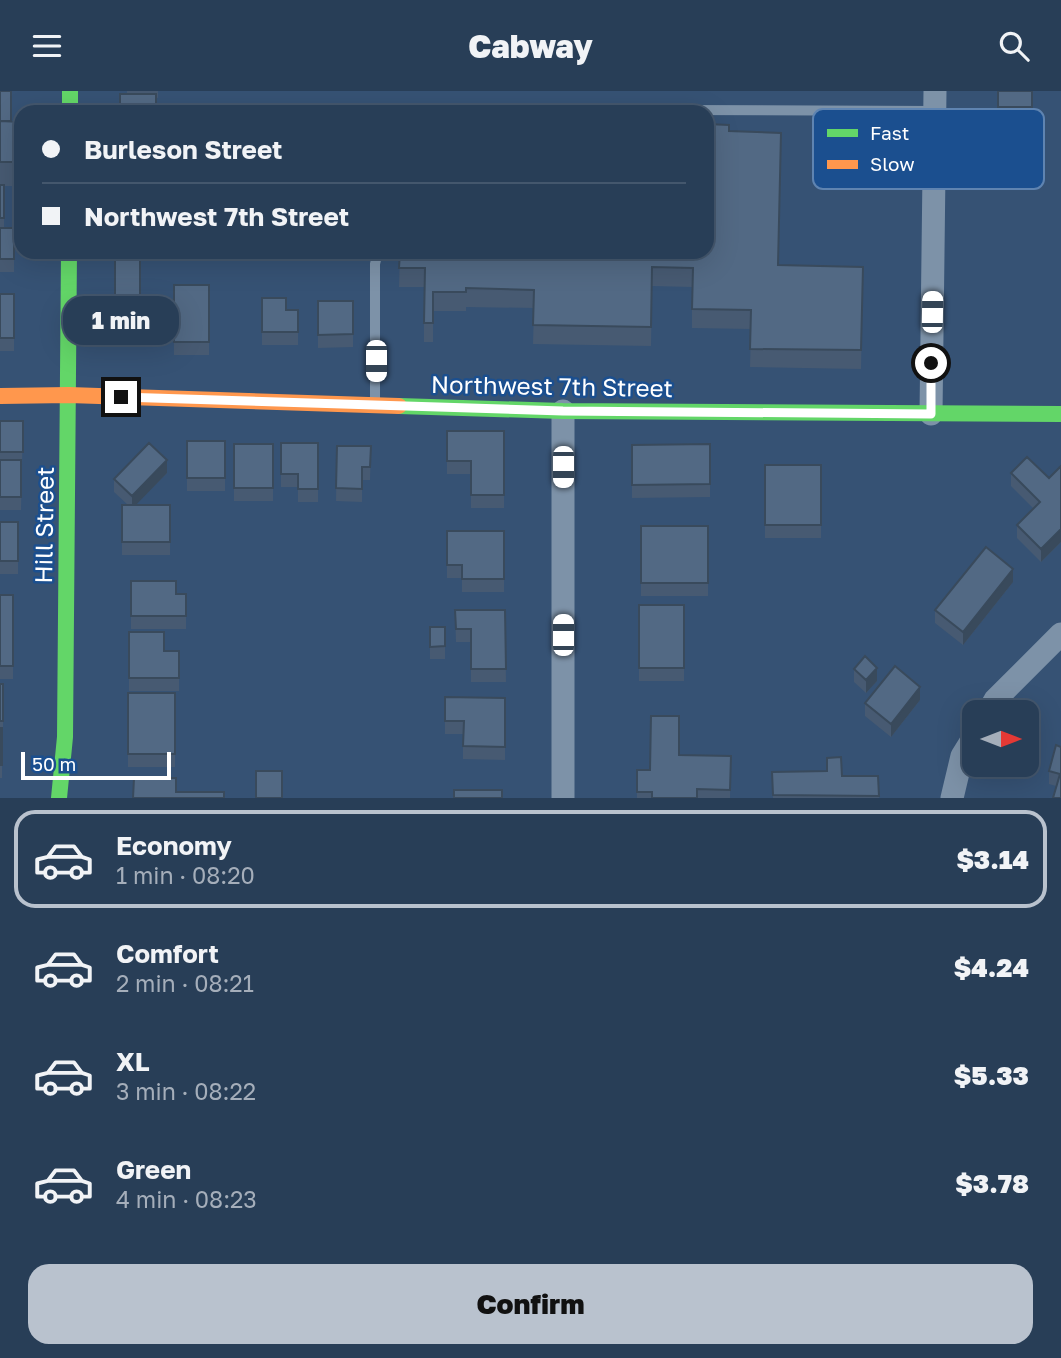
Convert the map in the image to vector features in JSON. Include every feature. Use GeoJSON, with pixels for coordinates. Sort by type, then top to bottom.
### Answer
{"type":"FeatureCollection","features":[{"type":"Feature","properties":{"kind":"street"},"geometry":{"type":"LineString","coordinates":[[931,414],[934,189]]}},
{"type":"Feature","properties":{"kind":"street","name":"Hill Street"},"geometry":{"type":"LineString","coordinates":[[59,798],[65,737],[69,259]]}},
{"type":"Feature","properties":{"kind":"street","name":"Northwest 7th Street"},"geometry":{"type":"LineString","coordinates":[[0,396],[69,395],[563,411],[1061,414]]}},
{"type":"Feature","properties":{"kind":"street"},"geometry":{"type":"LineString","coordinates":[[563,411],[563,798]]}},
{"type":"Feature","properties":{"kind":"street"},"geometry":{"type":"LineString","coordinates":[[995,700],[1061,633]]}},
{"type":"Feature","properties":{"kind":"street"},"geometry":{"type":"LineString","coordinates":[[952,798],[962,756]]}},
{"type":"Feature","properties":{"kind":"lane"},"geometry":{"type":"LineString","coordinates":[[714,110],[797,110],[935,101]]}},
{"type":"Feature","properties":{"kind":"lane"},"geometry":{"type":"LineString","coordinates":[[375,405],[377,259]]}},
{"type":"Feature","properties":{"kind":"building"},"geometry":{"type":"Polygon","coordinates":[[[0,91],[11,91],[11,121],[0,121],[0,91]]]}},
{"type":"Feature","properties":{"kind":"building"},"geometry":{"type":"Polygon","coordinates":[[[998,91],[1032,91],[1032,107],[998,107],[998,91]]]}},
{"type":"Feature","properties":{"kind":"building"},"geometry":{"type":"Polygon","coordinates":[[[120,94],[156,94],[156,105],[120,105],[120,94]]]}},
{"type":"Feature","properties":{"kind":"building"},"geometry":{"type":"Polygon","coordinates":[[[0,121],[14,122],[14,162],[0,162],[0,121]]]}},
{"type":"Feature","properties":{"kind":"building"},"geometry":{"type":"Polygon","coordinates":[[[714,124],[729,125],[729,131],[781,133],[778,265],[863,267],[861,350],[750,349],[751,310],[692,309],[693,268],[652,267],[651,327],[533,325],[534,290],[466,288],[466,292],[433,292],[433,323],[424,323],[425,268],[399,268],[400,259],[714,259],[714,124]]]}},
{"type":"Feature","properties":{"kind":"building"},"geometry":{"type":"Polygon","coordinates":[[[0,185],[4,185],[4,218],[0,218],[0,185]]]}},
{"type":"Feature","properties":{"kind":"building"},"geometry":{"type":"Polygon","coordinates":[[[0,228],[14,228],[14,259],[0,259],[0,228]]]}},
{"type":"Feature","properties":{"kind":"building"},"geometry":{"type":"Polygon","coordinates":[[[115,259],[140,259],[140,332],[115,332],[115,259]]]}},
{"type":"Feature","properties":{"kind":"building"},"geometry":{"type":"Polygon","coordinates":[[[174,285],[209,285],[209,342],[174,342],[174,285]]]}},
{"type":"Feature","properties":{"kind":"building"},"geometry":{"type":"Polygon","coordinates":[[[0,294],[14,294],[14,338],[0,338],[0,294]]]}},
{"type":"Feature","properties":{"kind":"building"},"geometry":{"type":"Polygon","coordinates":[[[262,298],[286,298],[286,310],[298,310],[298,332],[262,332],[262,298]]]}},
{"type":"Feature","properties":{"kind":"building"},"geometry":{"type":"Polygon","coordinates":[[[318,301],[353,301],[353,334],[318,335],[318,301]]]}},
{"type":"Feature","properties":{"kind":"building"},"geometry":{"type":"Polygon","coordinates":[[[0,421],[23,421],[23,452],[0,452],[0,421]]]}},
{"type":"Feature","properties":{"kind":"building"},"geometry":{"type":"Polygon","coordinates":[[[447,431],[504,431],[504,495],[471,495],[471,461],[447,461],[447,431]]]}},
{"type":"Feature","properties":{"kind":"building"},"geometry":{"type":"Polygon","coordinates":[[[187,441],[225,441],[225,478],[187,478],[187,441]]]}},
{"type":"Feature","properties":{"kind":"building"},"geometry":{"type":"Polygon","coordinates":[[[149,443],[167,460],[132,496],[114,479],[149,443]]]}},
{"type":"Feature","properties":{"kind":"building"},"geometry":{"type":"Polygon","coordinates":[[[281,443],[318,443],[318,489],[298,489],[298,474],[281,474],[281,443]]]}},
{"type":"Feature","properties":{"kind":"building"},"geometry":{"type":"Polygon","coordinates":[[[234,444],[273,444],[273,488],[234,488],[234,444]]]}},
{"type":"Feature","properties":{"kind":"building"},"geometry":{"type":"Polygon","coordinates":[[[710,444],[710,484],[632,485],[632,445],[710,444]]]}},
{"type":"Feature","properties":{"kind":"building"},"geometry":{"type":"Polygon","coordinates":[[[337,446],[371,446],[370,467],[362,467],[362,489],[336,488],[337,446]]]}},
{"type":"Feature","properties":{"kind":"building"},"geometry":{"type":"Polygon","coordinates":[[[1027,457],[1049,478],[1061,466],[1061,529],[1041,549],[1017,525],[1040,502],[1011,473],[1027,457]]]}},
{"type":"Feature","properties":{"kind":"building"},"geometry":{"type":"Polygon","coordinates":[[[0,460],[21,460],[21,497],[0,497],[0,460]]]}},
{"type":"Feature","properties":{"kind":"building"},"geometry":{"type":"Polygon","coordinates":[[[765,465],[821,465],[821,525],[765,525],[765,465]]]}},
{"type":"Feature","properties":{"kind":"building"},"geometry":{"type":"Polygon","coordinates":[[[122,505],[170,505],[170,542],[122,542],[122,505]]]}},
{"type":"Feature","properties":{"kind":"building"},"geometry":{"type":"Polygon","coordinates":[[[0,522],[18,522],[18,561],[0,561],[0,522]]]}},
{"type":"Feature","properties":{"kind":"building"},"geometry":{"type":"Polygon","coordinates":[[[641,526],[708,526],[708,583],[641,583],[641,526]]]}},
{"type":"Feature","properties":{"kind":"building"},"geometry":{"type":"Polygon","coordinates":[[[447,531],[504,531],[504,579],[462,579],[462,565],[447,565],[447,531]]]}},
{"type":"Feature","properties":{"kind":"building"},"geometry":{"type":"Polygon","coordinates":[[[986,547],[1013,569],[963,632],[935,610],[986,547]]]}},
{"type":"Feature","properties":{"kind":"building"},"geometry":{"type":"Polygon","coordinates":[[[131,581],[176,581],[176,594],[186,594],[186,616],[131,616],[131,581]]]}},
{"type":"Feature","properties":{"kind":"building"},"geometry":{"type":"Polygon","coordinates":[[[0,595],[13,595],[13,666],[0,666],[0,595]]]}},
{"type":"Feature","properties":{"kind":"building"},"geometry":{"type":"Polygon","coordinates":[[[639,605],[684,605],[684,668],[639,668],[639,605]]]}},
{"type":"Feature","properties":{"kind":"building"},"geometry":{"type":"Polygon","coordinates":[[[455,610],[505,610],[506,669],[471,669],[471,629],[456,629],[455,610]]]}},
{"type":"Feature","properties":{"kind":"building"},"geometry":{"type":"Polygon","coordinates":[[[430,627],[445,627],[445,646],[430,647],[430,627]]]}},
{"type":"Feature","properties":{"kind":"building"},"geometry":{"type":"Polygon","coordinates":[[[129,632],[164,632],[164,651],[179,651],[179,678],[129,678],[129,632]]]}},
{"type":"Feature","properties":{"kind":"building"},"geometry":{"type":"Polygon","coordinates":[[[865,656],[877,668],[866,680],[854,669],[865,656]]]}},
{"type":"Feature","properties":{"kind":"building"},"geometry":{"type":"Polygon","coordinates":[[[895,666],[920,687],[891,724],[865,703],[895,666]]]}},
{"type":"Feature","properties":{"kind":"building"},"geometry":{"type":"Polygon","coordinates":[[[0,684],[3,684],[3,721],[0,721],[0,684]]]}},
{"type":"Feature","properties":{"kind":"building"},"geometry":{"type":"Polygon","coordinates":[[[128,693],[175,693],[175,754],[128,754],[128,693]]]}},
{"type":"Feature","properties":{"kind":"building"},"geometry":{"type":"Polygon","coordinates":[[[445,697],[505,698],[505,747],[463,746],[464,721],[445,721],[445,697]]]}},
{"type":"Feature","properties":{"kind":"building"},"geometry":{"type":"Polygon","coordinates":[[[651,716],[679,716],[679,755],[731,756],[730,790],[697,789],[697,798],[652,798],[652,792],[637,792],[637,770],[650,770],[651,716]]]}},
{"type":"Feature","properties":{"kind":"building"},"geometry":{"type":"Polygon","coordinates":[[[2,728],[2,765],[0,765],[2,728]]]}},
{"type":"Feature","properties":{"kind":"building"},"geometry":{"type":"Polygon","coordinates":[[[1056,745],[1061,747],[1061,798],[1053,798],[1060,774],[1049,771],[1056,745]]]}},
{"type":"Feature","properties":{"kind":"building"},"geometry":{"type":"Polygon","coordinates":[[[841,757],[842,776],[878,776],[879,796],[773,795],[772,772],[827,771],[827,758],[841,757]]]}},
{"type":"Feature","properties":{"kind":"building"},"geometry":{"type":"Polygon","coordinates":[[[256,771],[282,771],[282,798],[256,798],[256,771]]]}},
{"type":"Feature","properties":{"kind":"building"},"geometry":{"type":"Polygon","coordinates":[[[134,778],[176,778],[176,792],[224,792],[224,798],[133,798],[134,778]]]}},
{"type":"Feature","properties":{"kind":"building"},"geometry":{"type":"Polygon","coordinates":[[[454,790],[502,790],[502,798],[454,798],[454,790]]]}},
{"type":"Feature","properties":{"kind":"traffic: fast"},"geometry":{"type":"LineString","coordinates":[[70,91],[70,105]]}},
{"type":"Feature","properties":{"kind":"traffic: fast"},"geometry":{"type":"LineString","coordinates":[[59,798],[65,737],[69,259]]}},
{"type":"Feature","properties":{"kind":"traffic: fast"},"geometry":{"type":"LineString","coordinates":[[399,406],[563,411],[1061,414]]}},
{"type":"Feature","properties":{"kind":"traffic: slow"},"geometry":{"type":"LineString","coordinates":[[0,396],[69,395],[399,406]]}},
{"type":"Feature","properties":{"kind":"route"},"geometry":{"type":"LineString","coordinates":[[121,397],[563,411],[931,414],[931,363]]}}]}
